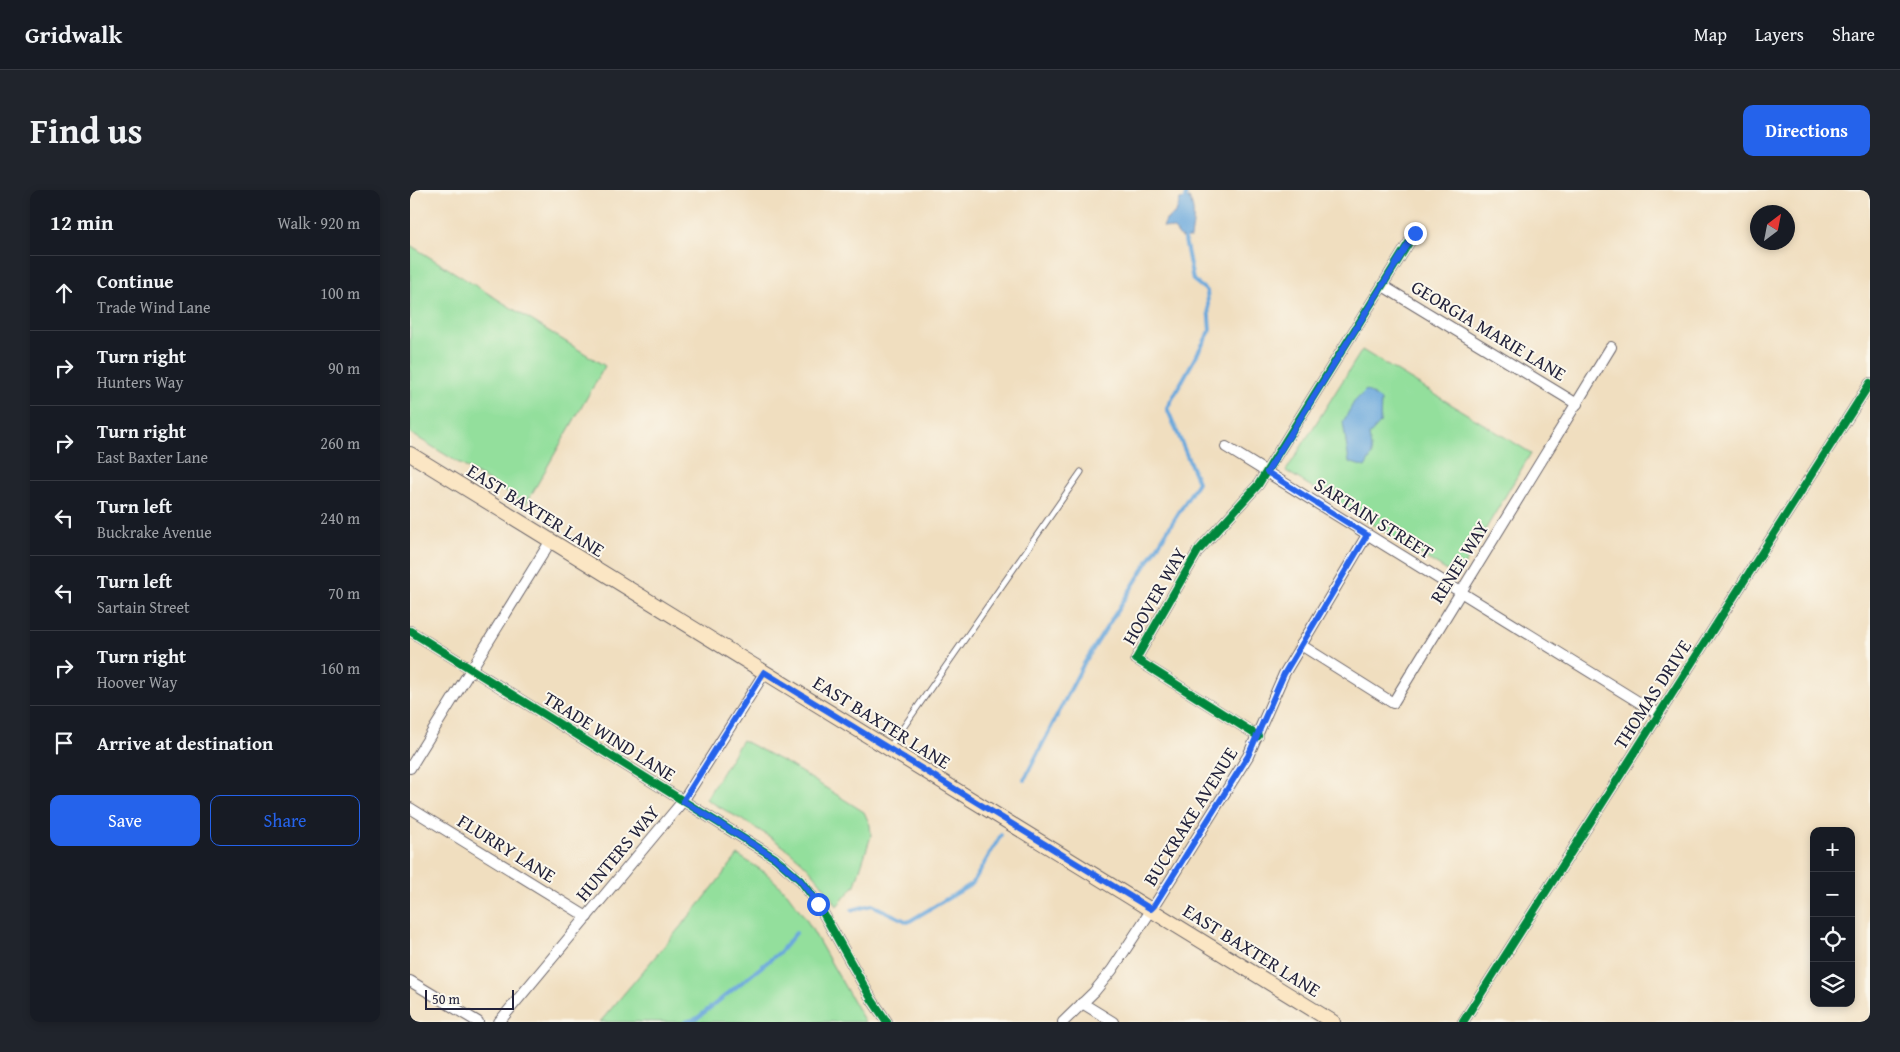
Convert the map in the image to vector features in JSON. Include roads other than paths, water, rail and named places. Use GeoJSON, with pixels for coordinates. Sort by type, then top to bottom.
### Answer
{"type":"FeatureCollection","features":[{"type":"Feature","properties":{"kind":"main road","name":"EAST BAXTER LANE"},"geometry":{"type":"LineString","coordinates":[[410,454],[550,542],[889,748],[1333,1022]]}},
{"type":"Feature","properties":{"kind":"street","name":"HOOVER WAY"},"geometry":{"type":"LineString","coordinates":[[1258,736],[1136,659],[1198,551],[1258,485],[1267,472],[1415,233]]}},
{"type":"Feature","properties":{"kind":"street","name":"GEORGIA MARIE LANE"},"geometry":{"type":"LineString","coordinates":[[1382,286],[1577,404]]}},
{"type":"Feature","properties":{"kind":"street","name":"RENEE WAY"},"geometry":{"type":"LineString","coordinates":[[1301,645],[1393,703],[1611,347]]}},
{"type":"Feature","properties":{"kind":"street","name":"THOMAS DRIVE"},"geometry":{"type":"LineString","coordinates":[[1463,1022],[1870,383]]}},
{"type":"Feature","properties":{"kind":"street","name":"SARTAIN STREET"},"geometry":{"type":"LineString","coordinates":[[1226,447],[1658,714]]}},
{"type":"Feature","properties":{"kind":"street","name":"BUCKRAKE AVENUE"},"geometry":{"type":"LineString","coordinates":[[1063,1022],[1094,992],[1112,970],[1248,756],[1284,674],[1367,535]]}},
{"type":"Feature","properties":{"kind":"street"},"geometry":{"type":"LineString","coordinates":[[410,768],[550,542]]}},
{"type":"Feature","properties":{"kind":"street","name":"TRADE WIND LANE"},"geometry":{"type":"LineString","coordinates":[[410,631],[775,858],[800,880],[818,904],[872,1000],[887,1022]]}},
{"type":"Feature","properties":{"kind":"street","name":"HUNTERS WAY"},"geometry":{"type":"LineString","coordinates":[[499,1022],[683,801],[764,672]]}},
{"type":"Feature","properties":{"kind":"street","name":"FLURRY LANE"},"geometry":{"type":"LineString","coordinates":[[410,808],[586,917]]}},
{"type":"Feature","properties":{"kind":"street"},"geometry":{"type":"LineString","coordinates":[[410,980],[478,1022]]}},
{"type":"Feature","properties":{"kind":"street"},"geometry":{"type":"LineString","coordinates":[[1082,1003],[1113,1022]]}},
{"type":"Feature","properties":{"kind":"lane"},"geometry":{"type":"LineString","coordinates":[[889,748],[1081,472]]}},
{"type":"Feature","properties":{"kind":"water"},"geometry":{"type":"Polygon","coordinates":[[[1189,198],[1193,212],[1191,238],[1181,238],[1174,229],[1163,227],[1166,220],[1176,213],[1180,200],[1189,198]]]}},
{"type":"Feature","properties":{"kind":"water"},"geometry":{"type":"Polygon","coordinates":[[[1366,390],[1381,400],[1380,423],[1369,435],[1372,455],[1365,467],[1349,462],[1343,422],[1354,402],[1366,390]]]}},
{"type":"Feature","properties":{"kind":"waterway"},"geometry":{"type":"LineString","coordinates":[[1184,203],[1187,190]]}},
{"type":"Feature","properties":{"kind":"waterway"},"geometry":{"type":"LineString","coordinates":[[1024,780],[1083,665],[1198,482],[1167,408],[1210,331],[1207,291],[1193,280],[1184,235]]}},
{"type":"Feature","properties":{"kind":"waterway"},"geometry":{"type":"LineString","coordinates":[[852,910],[872,905],[908,922],[972,884],[1001,835]]}},
{"type":"Feature","properties":{"kind":"waterway"},"geometry":{"type":"LineString","coordinates":[[685,1022],[696,1019],[780,952],[796,933]]}}]}
